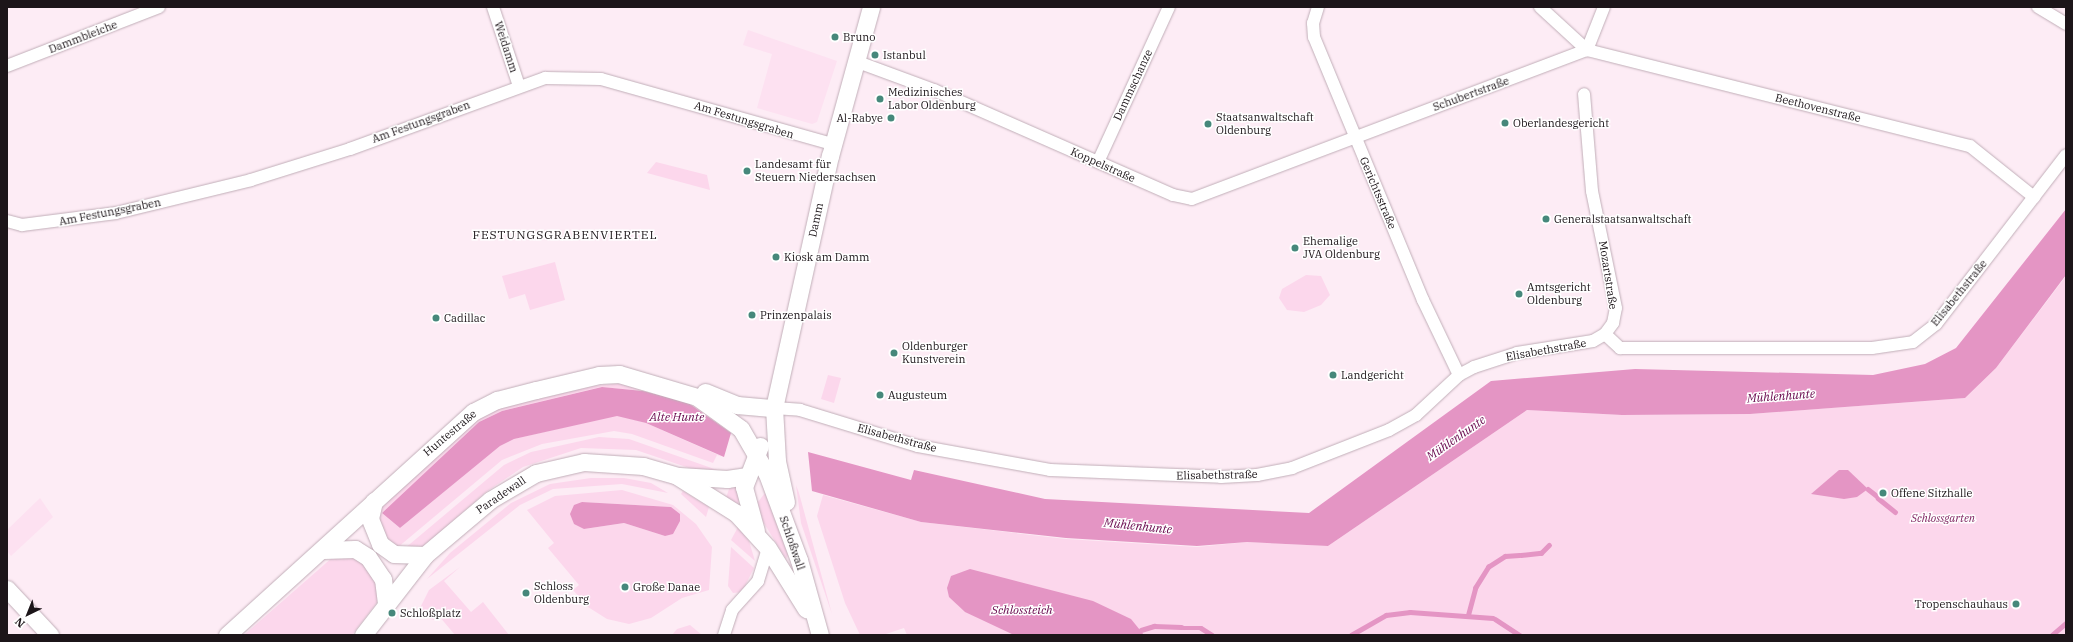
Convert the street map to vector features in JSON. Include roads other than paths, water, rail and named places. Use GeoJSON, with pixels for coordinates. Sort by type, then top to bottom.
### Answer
{"type":"FeatureCollection","features":[{"type":"Feature","properties":{"kind":"street","name":"Dammbleiche"},"geometry":{"type":"LineString","coordinates":[[7,66],[159,7]]}},
{"type":"Feature","properties":{"kind":"street","name":"Weidamm"},"geometry":{"type":"LineString","coordinates":[[493,7],[519,86]]}},
{"type":"Feature","properties":{"kind":"street","name":"Damm"},"geometry":{"type":"LineString","coordinates":[[774,409],[833,144],[871,7]]}},
{"type":"Feature","properties":{"kind":"street","name":"Dammschanze"},"geometry":{"type":"LineString","coordinates":[[1098,162],[1169,7]]}},
{"type":"Feature","properties":{"kind":"street","name":"Gerichtsstraße"},"geometry":{"type":"LineString","coordinates":[[1318,7],[1313,23],[1314,37],[1423,300],[1459,375]]}},
{"type":"Feature","properties":{"kind":"street"},"geometry":{"type":"LineString","coordinates":[[1540,7],[1587,50],[1604,7]]}},
{"type":"Feature","properties":{"kind":"street"},"geometry":{"type":"LineString","coordinates":[[2038,7],[2066,24]]}},
{"type":"Feature","properties":{"kind":"street","name":"Schubertstraße"},"geometry":{"type":"LineString","coordinates":[[1354,136],[1587,50]]}},
{"type":"Feature","properties":{"kind":"street","name":"Beethovenstraße"},"geometry":{"type":"LineString","coordinates":[[1587,50],[1970,146],[2034,197]]}},
{"type":"Feature","properties":{"kind":"street","name":"Koppelstraße"},"geometry":{"type":"LineString","coordinates":[[855,61],[934,90],[1173,195],[1192,199],[1354,136]]}},
{"type":"Feature","properties":{"kind":"street","name":"Am Festungsgraben"},"geometry":{"type":"LineString","coordinates":[[7,221],[22,225],[116,213],[251,180],[350,149],[519,86],[545,78],[601,79],[833,144]]}},
{"type":"Feature","properties":{"kind":"street","name":"Mozartstraße"},"geometry":{"type":"LineString","coordinates":[[1584,94],[1592,191],[1616,308],[1613,323],[1605,334]]}},
{"type":"Feature","properties":{"kind":"street","name":"Elisabethstraße"},"geometry":{"type":"LineString","coordinates":[[774,409],[800,410],[918,446],[1050,470],[1257,476],[1292,468],[1389,430],[1416,415],[1459,375],[1517,353],[1573,346],[1605,334],[1620,348],[1898,346],[1913,342],[1936,324],[2066,155]]}},
{"type":"Feature","properties":{"kind":"street"},"geometry":{"type":"LineString","coordinates":[[622,374],[661,376],[736,405],[774,409]]}},
{"type":"Feature","properties":{"kind":"street","name":"Huntestraße"},"geometry":{"type":"LineString","coordinates":[[227,635],[323,550],[374,501],[473,412],[497,400],[599,375],[622,374],[660,384],[702,400],[741,429],[757,454]]}},
{"type":"Feature","properties":{"kind":"street"},"geometry":{"type":"LineString","coordinates":[[724,635],[732,610],[758,581],[763,542],[746,500],[746,476],[757,454],[774,409]]}},
{"type":"Feature","properties":{"kind":"street"},"geometry":{"type":"LineString","coordinates":[[774,409],[777,461],[799,560]]}},
{"type":"Feature","properties":{"kind":"street","name":"Schloßwall"},"geometry":{"type":"LineString","coordinates":[[757,454],[799,560],[818,629]]}},
{"type":"Feature","properties":{"kind":"street","name":"Paradewall"},"geometry":{"type":"LineString","coordinates":[[362,635],[425,555],[490,500],[536,473],[562,465],[609,461],[677,476],[736,513],[763,542],[818,629]]}},
{"type":"Feature","properties":{"kind":"street"},"geometry":{"type":"LineString","coordinates":[[677,476],[710,478],[746,476]]}},
{"type":"Feature","properties":{"kind":"street"},"geometry":{"type":"LineString","coordinates":[[374,501],[370,519],[380,544],[394,554],[425,555]]}},
{"type":"Feature","properties":{"kind":"street"},"geometry":{"type":"LineString","coordinates":[[323,550],[355,549],[368,557],[383,579],[386,603]]}},
{"type":"Feature","properties":{"kind":"street"},"geometry":{"type":"LineString","coordinates":[[7,589],[50,635]]}},
{"type":"Feature","properties":{"kind":"water","name":"Mühlenhunte"},"geometry":{"type":"Polygon","coordinates":[[[2066,209],[2066,275],[1996,368],[1965,398],[1750,414],[1622,415],[1527,410],[1328,546],[1247,542],[1197,546],[1066,538],[921,522],[812,491],[808,452],[911,480],[914,470],[1045,499],[1309,513],[1491,381],[1635,369],[1873,375],[1925,364],[1956,348],[2066,209]]]}},
{"type":"Feature","properties":{"kind":"water","name":"Alte Hunte"},"geometry":{"type":"Polygon","coordinates":[[[602,387],[643,391],[687,402],[731,433],[724,457],[646,423],[617,416],[514,439],[500,446],[400,528],[382,513],[479,422],[502,411],[602,387]]]}},
{"type":"Feature","properties":{"kind":"water"},"geometry":{"type":"Polygon","coordinates":[[[1839,470],[1848,470],[1868,489],[1857,497],[1844,499],[1811,494],[1839,470]]]}},
{"type":"Feature","properties":{"kind":"water"},"geometry":{"type":"Polygon","coordinates":[[[582,502],[671,507],[680,514],[680,521],[673,534],[665,536],[624,523],[584,529],[574,524],[570,514],[574,505],[582,502]]]}},
{"type":"Feature","properties":{"kind":"water","name":"Schlossteich"},"geometry":{"type":"Polygon","coordinates":[[[970,569],[1093,601],[1131,619],[1144,635],[1014,635],[965,612],[949,597],[947,588],[951,576],[970,569]]]}},
{"type":"Feature","properties":{"kind":"waterway"},"geometry":{"type":"LineString","coordinates":[[1868,489],[1877,496]]}},
{"type":"Feature","properties":{"kind":"waterway"},"geometry":{"type":"LineString","coordinates":[[1878,498],[1895,512]]}},
{"type":"Feature","properties":{"kind":"waterway"},"geometry":{"type":"LineString","coordinates":[[1521,555],[1541,553],[1549,545]]}},
{"type":"Feature","properties":{"kind":"waterway"},"geometry":{"type":"LineString","coordinates":[[1468,615],[1475,588],[1488,567],[1505,556],[1519,555]]}},
{"type":"Feature","properties":{"kind":"waterway"},"geometry":{"type":"LineString","coordinates":[[1351,635],[1386,615],[1410,612],[1493,618]]}},
{"type":"Feature","properties":{"kind":"waterway"},"geometry":{"type":"LineString","coordinates":[[1495,619],[1520,635]]}},
{"type":"Feature","properties":{"kind":"waterway"},"geometry":{"type":"LineString","coordinates":[[2052,635],[2066,623]]}},
{"type":"Feature","properties":{"kind":"waterway"},"geometry":{"type":"LineString","coordinates":[[1141,630],[1154,626],[1181,627]]}},
{"type":"Feature","properties":{"kind":"waterway"},"geometry":{"type":"LineString","coordinates":[[1183,628],[1201,628],[1212,635]]}},
{"type":"Feature","properties":{"kind":"place","name":"Bruno"},"geometry":{"type":"Point","coordinates":[835,37]}},
{"type":"Feature","properties":{"kind":"place","name":"Istanbul"},"geometry":{"type":"Point","coordinates":[875,55]}},
{"type":"Feature","properties":{"kind":"place","name":"Medizinisches Labor Oldenburg"},"geometry":{"type":"Point","coordinates":[880,99]}},
{"type":"Feature","properties":{"kind":"place","name":"Al-Rabye"},"geometry":{"type":"Point","coordinates":[891,118]}},
{"type":"Feature","properties":{"kind":"place","name":"Oberlandesgericht"},"geometry":{"type":"Point","coordinates":[1505,123]}},
{"type":"Feature","properties":{"kind":"place","name":"Staatsanwaltschaft Oldenburg"},"geometry":{"type":"Point","coordinates":[1208,124]}},
{"type":"Feature","properties":{"kind":"place","name":"Landesamt für Steuern Niedersachsen"},"geometry":{"type":"Point","coordinates":[747,171]}},
{"type":"Feature","properties":{"kind":"place","name":"Generalstaatsanwaltschaft"},"geometry":{"type":"Point","coordinates":[1546,219]}},
{"type":"Feature","properties":{"kind":"place","name":"Ehemalige JVA Oldenburg"},"geometry":{"type":"Point","coordinates":[1295,248]}},
{"type":"Feature","properties":{"kind":"place","name":"Kiosk am Damm"},"geometry":{"type":"Point","coordinates":[776,257]}},
{"type":"Feature","properties":{"kind":"place","name":"Amtsgericht Oldenburg"},"geometry":{"type":"Point","coordinates":[1519,294]}},
{"type":"Feature","properties":{"kind":"place","name":"Prinzenpalais"},"geometry":{"type":"Point","coordinates":[752,315]}},
{"type":"Feature","properties":{"kind":"place","name":"Cadillac"},"geometry":{"type":"Point","coordinates":[436,318]}},
{"type":"Feature","properties":{"kind":"place","name":"Oldenburger Kunstverein"},"geometry":{"type":"Point","coordinates":[894,353]}},
{"type":"Feature","properties":{"kind":"place","name":"Landgericht"},"geometry":{"type":"Point","coordinates":[1333,375]}},
{"type":"Feature","properties":{"kind":"place","name":"Augusteum"},"geometry":{"type":"Point","coordinates":[880,395]}},
{"type":"Feature","properties":{"kind":"place","name":"Offene Sitzhalle"},"geometry":{"type":"Point","coordinates":[1883,493]}},
{"type":"Feature","properties":{"kind":"place","name":"Große Danae"},"geometry":{"type":"Point","coordinates":[625,587]}},
{"type":"Feature","properties":{"kind":"place","name":"Schloss Oldenburg"},"geometry":{"type":"Point","coordinates":[526,593]}},
{"type":"Feature","properties":{"kind":"place","name":"Tropenschauhaus"},"geometry":{"type":"Point","coordinates":[2016,604]}},
{"type":"Feature","properties":{"kind":"place","name":"Schloßplatz"},"geometry":{"type":"Point","coordinates":[392,613]}},
{"type":"Feature","properties":{"kind":"district","name":"FESTUNGSGRABENVIERTEL"},"geometry":{"type":"Point","coordinates":[565,235]}},
{"type":"Feature","properties":{"kind":"park label","name":"Schlossgarten"},"geometry":{"type":"Point","coordinates":[1943,518]}}]}
